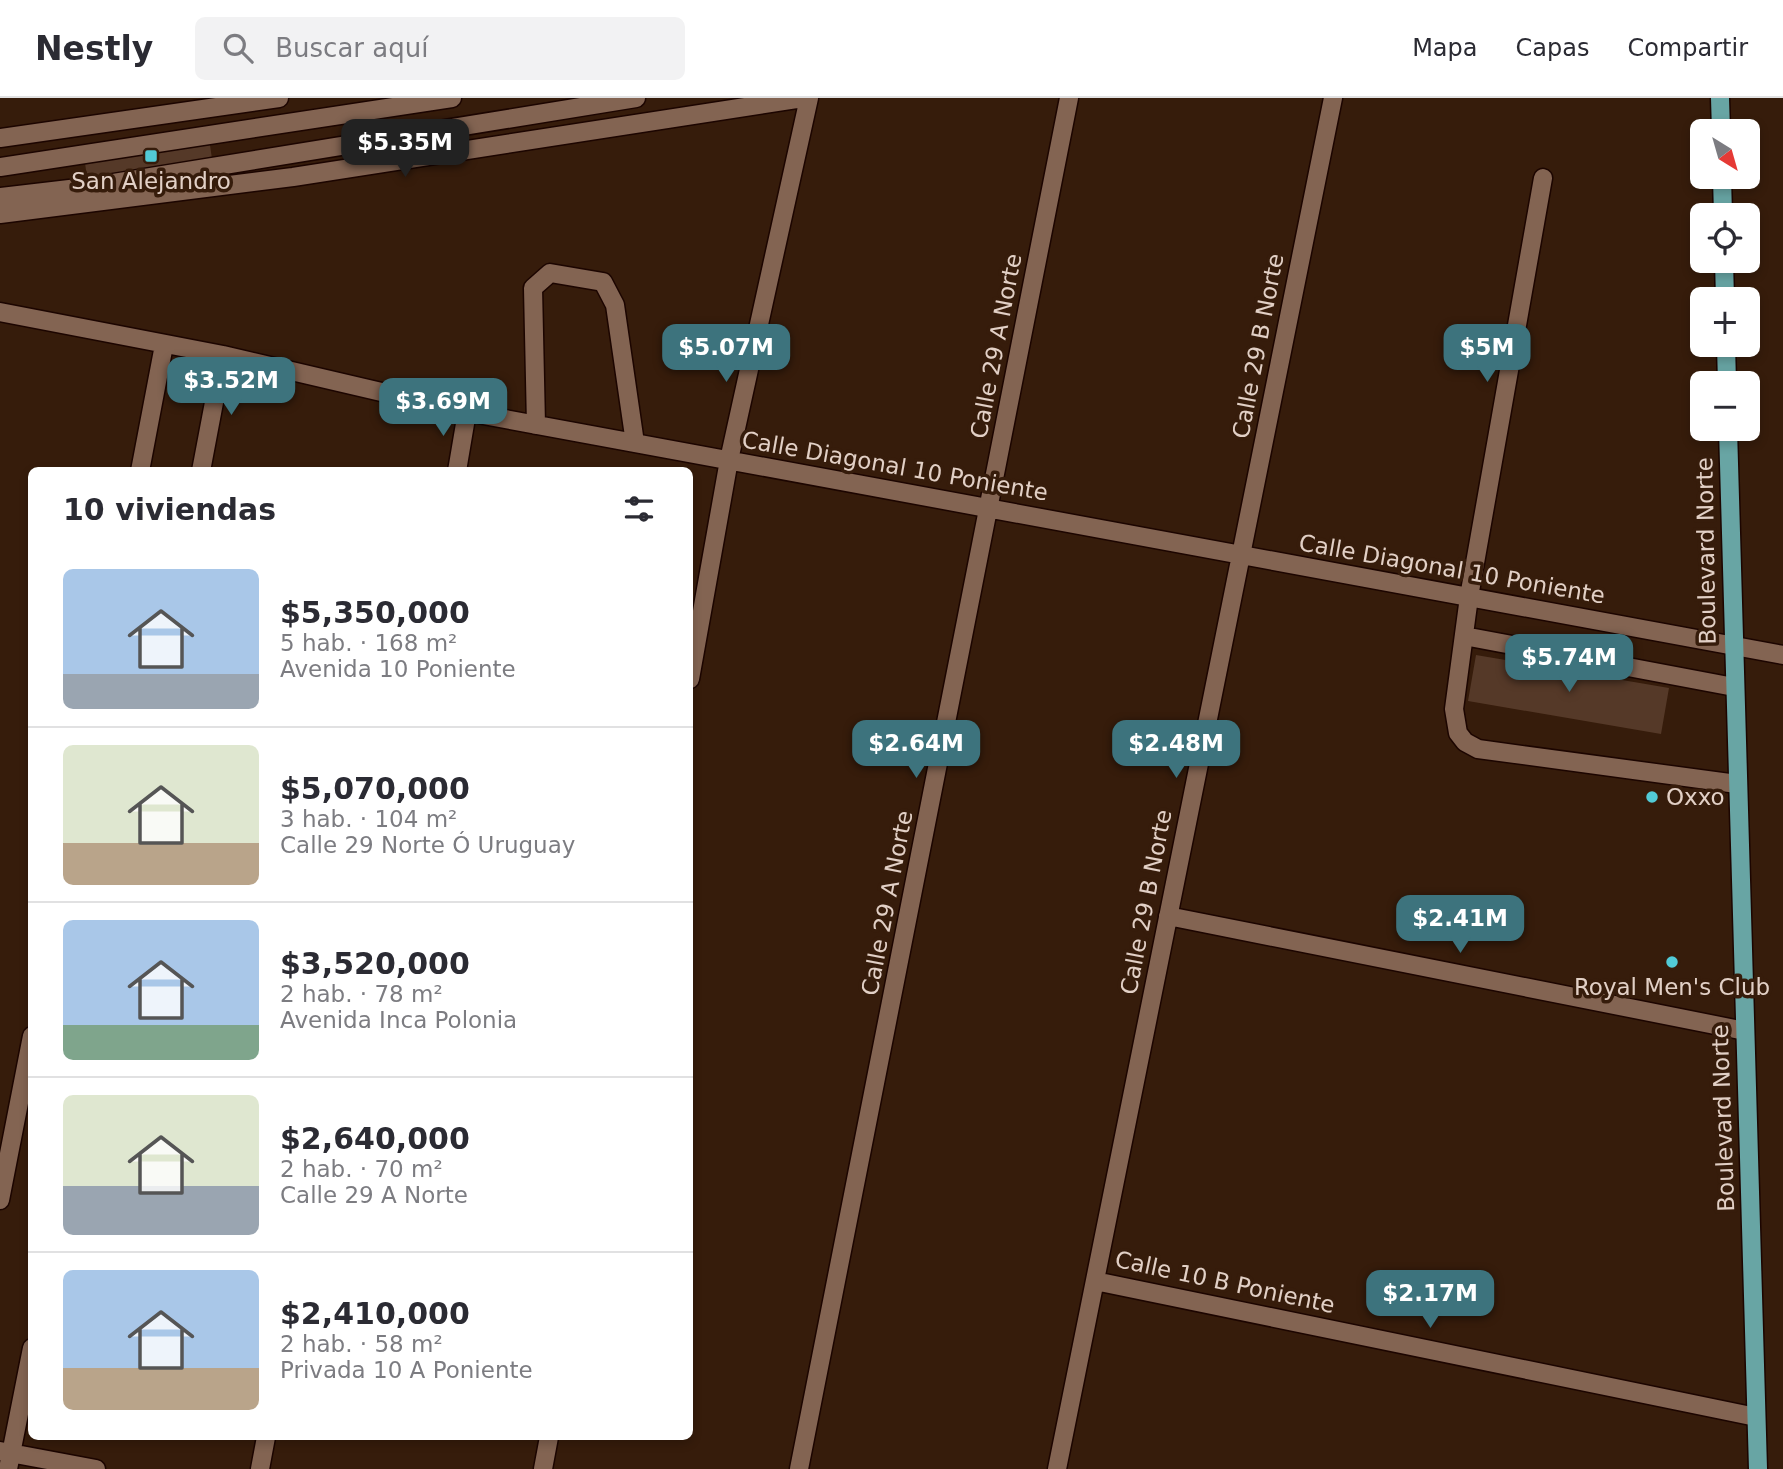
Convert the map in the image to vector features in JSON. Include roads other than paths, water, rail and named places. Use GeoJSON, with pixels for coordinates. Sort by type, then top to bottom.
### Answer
{"type":"FeatureCollection","features":[{"type":"Feature","properties":{"kind":"main road"},"geometry":{"type":"LineString","coordinates":[[1720,98],[1721,119]]}},
{"type":"Feature","properties":{"kind":"main road","name":"Boulevard Norte"},"geometry":{"type":"LineString","coordinates":[[1728,441],[1758,1469]]}},
{"type":"Feature","properties":{"kind":"street"},"geometry":{"type":"LineString","coordinates":[[0,138],[279,98]]}},
{"type":"Feature","properties":{"kind":"street"},"geometry":{"type":"LineString","coordinates":[[0,167],[452,98]]}},
{"type":"Feature","properties":{"kind":"street"},"geometry":{"type":"LineString","coordinates":[[0,197],[95,186],[636,98]]}},
{"type":"Feature","properties":{"kind":"street"},"geometry":{"type":"LineString","coordinates":[[0,214],[293,177],[803,98]]}},
{"type":"Feature","properties":{"kind":"street"},"geometry":{"type":"LineString","coordinates":[[693,662],[729,460],[809,98]]}},
{"type":"Feature","properties":{"kind":"street","name":"Calle 29 A Norte"},"geometry":{"type":"LineString","coordinates":[[799,1469],[1069,98]]}},
{"type":"Feature","properties":{"kind":"street","name":"Calle 29 B Norte"},"geometry":{"type":"LineString","coordinates":[[1057,1469],[1333,98]]}},
{"type":"Feature","properties":{"kind":"street"},"geometry":{"type":"LineString","coordinates":[[1543,178],[1469,597],[1454,709],[1458,733],[1465,743],[1478,749],[1737,784]]}},
{"type":"Feature","properties":{"kind":"street"},"geometry":{"type":"LineString","coordinates":[[536,425],[533,288],[551,273],[603,282],[615,305],[635,443]]}},
{"type":"Feature","properties":{"kind":"street","name":"Calle Diagonal 10 Poniente"},"geometry":{"type":"LineString","coordinates":[[0,312],[223,355],[467,412],[1783,655]]}},
{"type":"Feature","properties":{"kind":"street"},"geometry":{"type":"LineString","coordinates":[[141,467],[164,345]]}},
{"type":"Feature","properties":{"kind":"street"},"geometry":{"type":"LineString","coordinates":[[202,467],[223,355]]}},
{"type":"Feature","properties":{"kind":"street"},"geometry":{"type":"LineString","coordinates":[[458,467],[467,412]]}},
{"type":"Feature","properties":{"kind":"street"},"geometry":{"type":"LineString","coordinates":[[1464,636],[1734,687]]}},
{"type":"Feature","properties":{"kind":"street"},"geometry":{"type":"LineString","coordinates":[[1168,916],[1745,1031]]}},
{"type":"Feature","properties":{"kind":"street"},"geometry":{"type":"LineString","coordinates":[[0,1200],[28,1056]]}},
{"type":"Feature","properties":{"kind":"street","name":"Calle 10 B Poniente"},"geometry":{"type":"LineString","coordinates":[[1095,1281],[1756,1417]]}},
{"type":"Feature","properties":{"kind":"street"},"geometry":{"type":"LineString","coordinates":[[28,1366],[7,1458],[96,1469]]}},
{"type":"Feature","properties":{"kind":"street"},"geometry":{"type":"LineString","coordinates":[[260,1469],[265,1440]]}},
{"type":"Feature","properties":{"kind":"street"},"geometry":{"type":"LineString","coordinates":[[543,1469],[548,1440]]}},
{"type":"Feature","properties":{"kind":"place","name":"San Alejandro"},"geometry":{"type":"Point","coordinates":[151,156]}},
{"type":"Feature","properties":{"kind":"place","name":"Oxxo"},"geometry":{"type":"Point","coordinates":[1652,797]}},
{"type":"Feature","properties":{"kind":"place","name":"Royal Men's Club"},"geometry":{"type":"Point","coordinates":[1672,962]}}]}
